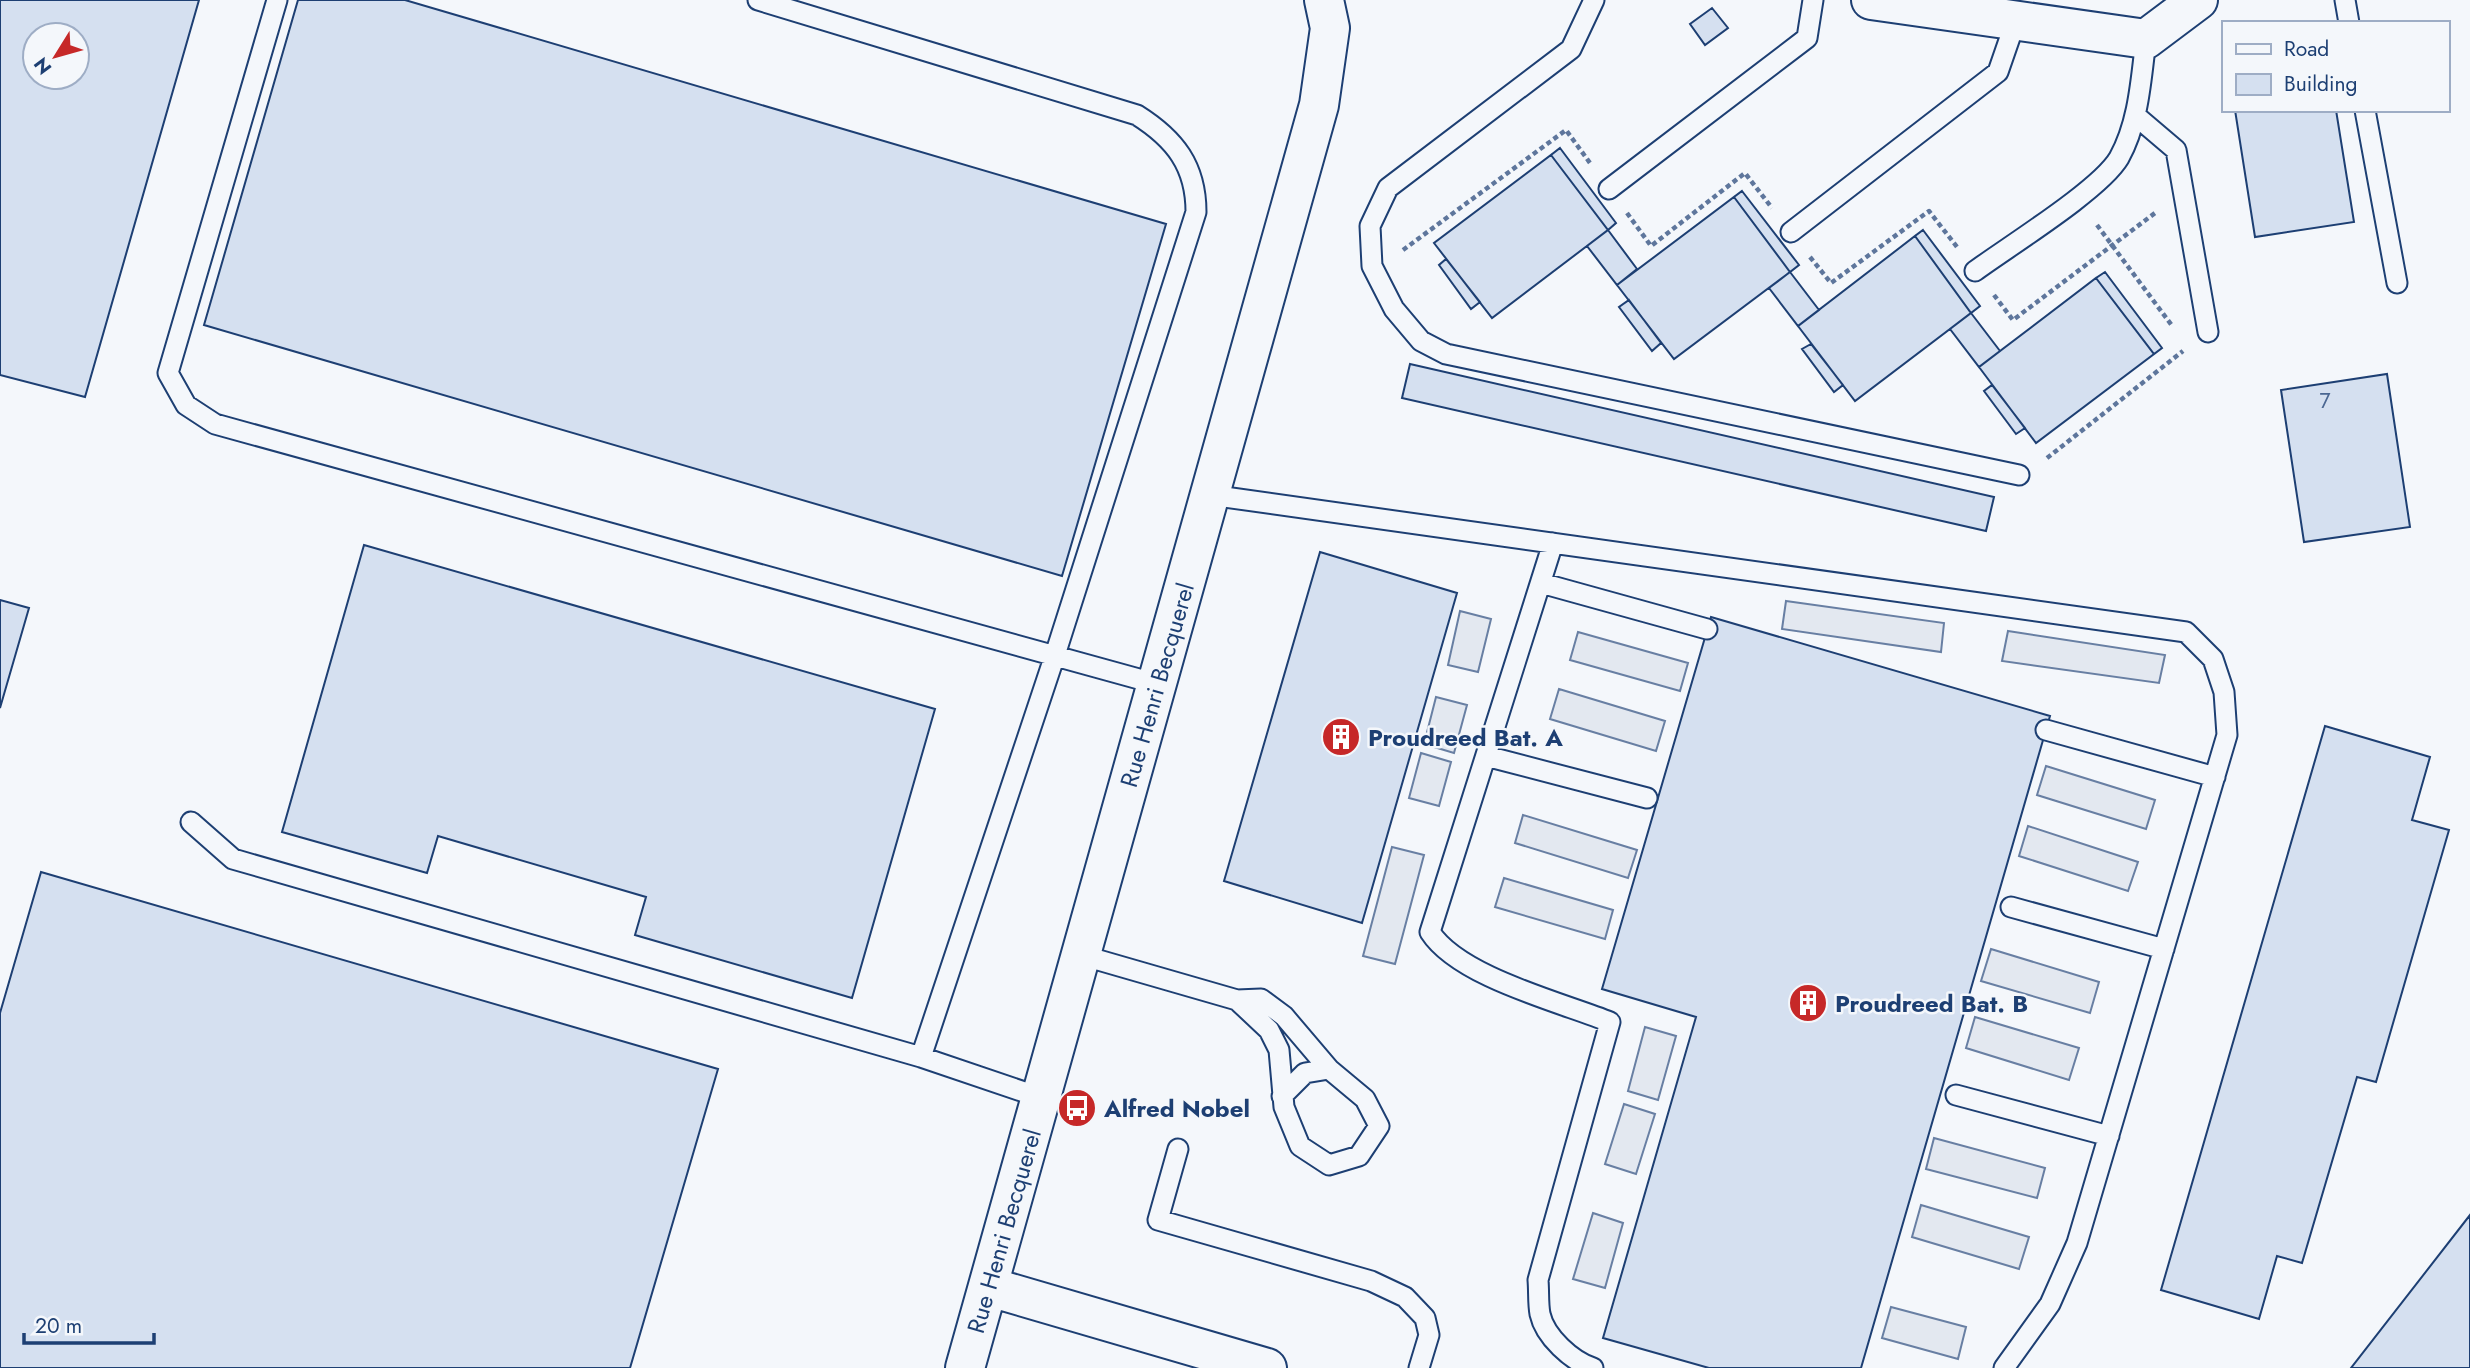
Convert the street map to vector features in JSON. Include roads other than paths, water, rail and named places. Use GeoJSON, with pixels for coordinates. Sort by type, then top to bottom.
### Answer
{"type":"FeatureCollection","features":[{"type":"Feature","properties":{"kind":"street","name":"Rue Henri Becquerel"},"geometry":{"type":"LineString","coordinates":[[965,1368],[990,1287],[1319,105],[1330,28],[1324,0]]}},
{"type":"Feature","properties":{"kind":"street"},"geometry":{"type":"LineString","coordinates":[[1871,0],[2147,39],[2198,0]]}},
{"type":"Feature","properties":{"kind":"street"},"geometry":{"type":"LineString","coordinates":[[990,1287],[1267,1368]]}},
{"type":"Feature","properties":{"kind":"lane"},"geometry":{"type":"LineString","coordinates":[[277,0],[168,373],[186,405],[215,424],[1157,684]]}},
{"type":"Feature","properties":{"kind":"lane"},"geometry":{"type":"LineString","coordinates":[[758,0],[1136,116],[1158,129],[1181,155],[1196,186],[1196,212],[1055,654],[920,1057]]}},
{"type":"Feature","properties":{"kind":"lane"},"geometry":{"type":"LineString","coordinates":[[1594,0],[1571,50],[1388,188],[1370,226],[1372,266],[1394,309],[1422,341],[1446,354],[2019,475]]}},
{"type":"Feature","properties":{"kind":"lane"},"geometry":{"type":"LineString","coordinates":[[1609,189],[1807,38],[1813,0]]}},
{"type":"Feature","properties":{"kind":"lane"},"geometry":{"type":"LineString","coordinates":[[2345,0],[2350,21]]}},
{"type":"Feature","properties":{"kind":"lane"},"geometry":{"type":"LineString","coordinates":[[1791,232],[1998,72],[2017,20]]}},
{"type":"Feature","properties":{"kind":"lane"},"geometry":{"type":"LineString","coordinates":[[1975,271],[2100,180],[2118,159],[2136,116],[2147,39]]}},
{"type":"Feature","properties":{"kind":"lane"},"geometry":{"type":"LineString","coordinates":[[2365,112],[2397,284]]}},
{"type":"Feature","properties":{"kind":"lane"},"geometry":{"type":"LineString","coordinates":[[2136,116],[2176,150],[2208,332]]}},
{"type":"Feature","properties":{"kind":"lane"},"geometry":{"type":"LineString","coordinates":[[1210,495],[2186,632],[2213,659],[2224,692],[2227,734],[2109,1136],[2077,1243],[2050,1304],[2004,1368]]}},
{"type":"Feature","properties":{"kind":"lane"},"geometry":{"type":"LineString","coordinates":[[1553,543],[1430,932],[1441,949],[1476,971],[1610,1021],[1538,1280],[1540,1316],[1553,1340],[1581,1364],[1593,1368]]}},
{"type":"Feature","properties":{"kind":"lane"},"geometry":{"type":"LineString","coordinates":[[1541,583],[1707,629]]}},
{"type":"Feature","properties":{"kind":"lane"},"geometry":{"type":"LineString","coordinates":[[2046,730],[2215,776]]}},
{"type":"Feature","properties":{"kind":"lane"},"geometry":{"type":"LineString","coordinates":[[1486,756],[1647,798]]}},
{"type":"Feature","properties":{"kind":"lane"},"geometry":{"type":"LineString","coordinates":[[191,822],[233,859],[920,1057],[1042,1098]]}},
{"type":"Feature","properties":{"kind":"lane"},"geometry":{"type":"LineString","coordinates":[[2011,907],[2164,949]]}},
{"type":"Feature","properties":{"kind":"lane"},"geometry":{"type":"LineString","coordinates":[[1081,955],[1237,1000],[1261,999],[1284,1016],[1329,1069],[1365,1099],[1379,1126],[1359,1156],[1329,1166],[1300,1146],[1282,1096],[1279,1050],[1269,1030],[1237,1000]]}},
{"type":"Feature","properties":{"kind":"lane"},"geometry":{"type":"LineString","coordinates":[[1282,1096],[1305,1073],[1329,1069]]}},
{"type":"Feature","properties":{"kind":"lane"},"geometry":{"type":"LineString","coordinates":[[1956,1095],[2109,1136]]}},
{"type":"Feature","properties":{"kind":"lane"},"geometry":{"type":"LineString","coordinates":[[1178,1149],[1158,1220],[1371,1281],[1405,1297],[1425,1318],[1429,1335],[1419,1368]]}},
{"type":"Feature","properties":{"kind":"place","name":"Proudreed Bat. A"},"geometry":{"type":"Point","coordinates":[1341,737]}},
{"type":"Feature","properties":{"kind":"place","name":"Proudreed Bat. B"},"geometry":{"type":"Point","coordinates":[1808,1003]}},
{"type":"Feature","properties":{"kind":"place","name":"Alfred Nobel"},"geometry":{"type":"Point","coordinates":[1077,1108]}}]}
